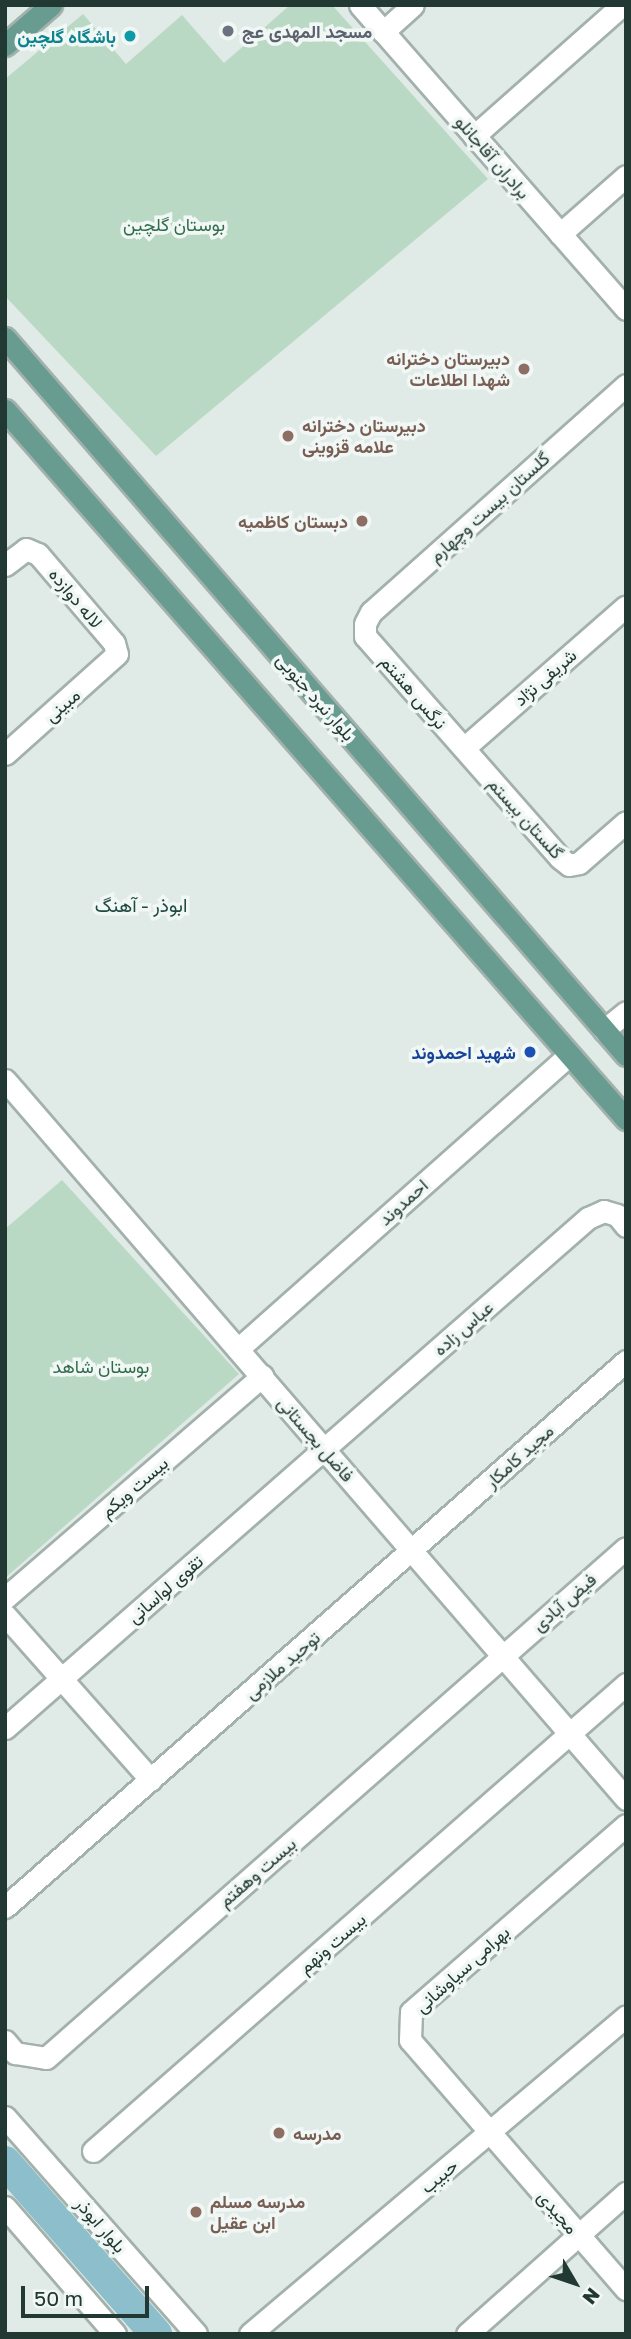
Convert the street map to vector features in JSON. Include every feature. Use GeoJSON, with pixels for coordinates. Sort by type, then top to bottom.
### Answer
{"type":"FeatureCollection","features":[{"type":"Feature","properties":{"kind":"main road"},"geometry":{"type":"LineString","coordinates":[[5,45],[51,5]]}},
{"type":"Feature","properties":{"kind":"main road","name":"بلوار نبرد جنوبی"},"geometry":{"type":"LineString","coordinates":[[5,338],[626,1055]]}},
{"type":"Feature","properties":{"kind":"main road"},"geometry":{"type":"LineString","coordinates":[[5,410],[568,1056],[626,1119]]}},
{"type":"Feature","properties":{"kind":"street","name":"برادران آقاجانلو"},"geometry":{"type":"LineString","coordinates":[[360,5],[626,309]]}},
{"type":"Feature","properties":{"kind":"street"},"geometry":{"type":"LineString","coordinates":[[383,32],[413,5]]}},
{"type":"Feature","properties":{"kind":"street"},"geometry":{"type":"LineString","coordinates":[[474,136],[622,5]]}},
{"type":"Feature","properties":{"kind":"street"},"geometry":{"type":"LineString","coordinates":[[560,234],[626,176]]}},
{"type":"Feature","properties":{"kind":"street","name":"گلستان بیست وچهارم"},"geometry":{"type":"LineString","coordinates":[[365,636],[371,612],[626,385]]}},
{"type":"Feature","properties":{"kind":"street","name":"لاله دوازده"},"geometry":{"type":"LineString","coordinates":[[5,565],[26,549],[38,554],[114,643],[117,654]]}},
{"type":"Feature","properties":{"kind":"street","name":"شریفی نژاد"},"geometry":{"type":"LineString","coordinates":[[464,748],[626,606]]}},
{"type":"Feature","properties":{"kind":"street","name":"نرگس هشتم"},"geometry":{"type":"LineString","coordinates":[[365,636],[464,748]]}},
{"type":"Feature","properties":{"kind":"street","name":"مبینی"},"geometry":{"type":"LineString","coordinates":[[5,754],[117,654]]}},
{"type":"Feature","properties":{"kind":"street","name":"گلستان بیستم"},"geometry":{"type":"LineString","coordinates":[[464,748],[569,865],[579,863],[626,822]]}},
{"type":"Feature","properties":{"kind":"street"},"geometry":{"type":"LineString","coordinates":[[604,1030],[626,1012]]}},
{"type":"Feature","properties":{"kind":"street","name":"احمدوند"},"geometry":{"type":"LineString","coordinates":[[238,1349],[568,1056]]}},
{"type":"Feature","properties":{"kind":"street","name":"فاضل بجستانی"},"geometry":{"type":"LineString","coordinates":[[5,1080],[626,1798]]}},
{"type":"Feature","properties":{"kind":"street","name":"عباس زاده"},"geometry":{"type":"LineString","coordinates":[[325,1449],[587,1218],[604,1211],[617,1215],[626,1226]]}},
{"type":"Feature","properties":{"kind":"street","name":"مجید کامکار"},"geometry":{"type":"LineString","coordinates":[[412,1551],[626,1361]]}},
{"type":"Feature","properties":{"kind":"street","name":"بیست ویکم"},"geometry":{"type":"LineString","coordinates":[[5,1598],[262,1376]]}},
{"type":"Feature","properties":{"kind":"street","name":"تقوی لواسانی"},"geometry":{"type":"LineString","coordinates":[[5,1728],[325,1449]]}},
{"type":"Feature","properties":{"kind":"street","name":"فیض آبادی"},"geometry":{"type":"LineString","coordinates":[[502,1655],[626,1548]]}},
{"type":"Feature","properties":{"kind":"street","name":"توحید ملازمی"},"geometry":{"type":"LineString","coordinates":[[5,1907],[412,1551]]}},
{"type":"Feature","properties":{"kind":"street"},"geometry":{"type":"LineString","coordinates":[[5,1615],[151,1780]]}},
{"type":"Feature","properties":{"kind":"street","name":"بیست وهفتم"},"geometry":{"type":"LineString","coordinates":[[5,2042],[15,2053],[46,2058],[502,1655]]}},
{"type":"Feature","properties":{"kind":"street","name":"بیست ونهم"},"geometry":{"type":"LineString","coordinates":[[93,2151],[626,1684]]}},
{"type":"Feature","properties":{"kind":"street","name":"بهرامی سیاوشانی"},"geometry":{"type":"LineString","coordinates":[[490,2134],[411,2040],[411,2012],[626,1825]]}},
{"type":"Feature","properties":{"kind":"street","name":"حبیب"},"geometry":{"type":"LineString","coordinates":[[250,2334],[490,2134],[626,2016]]}},
{"type":"Feature","properties":{"kind":"street","name":"بلوار ابوذر"},"geometry":{"type":"LineString","coordinates":[[5,2118],[196,2334]]}},
{"type":"Feature","properties":{"kind":"street","name":"مجیدی"},"geometry":{"type":"LineString","coordinates":[[490,2134],[626,2289]]}},
{"type":"Feature","properties":{"kind":"street"},"geometry":{"type":"LineString","coordinates":[[467,2334],[626,2193]]}},
{"type":"Feature","properties":{"kind":"street"},"geometry":{"type":"LineString","coordinates":[[5,2207],[115,2334]]}},
{"type":"Feature","properties":{"kind":"green space","name":"بوستان گلچین"},"geometry":{"type":"Polygon","coordinates":[[[290,5],[332,5],[488,179],[156,456],[5,296],[5,79],[83,14],[126,64],[182,15],[224,63],[290,5]]]}},
{"type":"Feature","properties":{"kind":"green space","name":"بوستان شاهد"},"geometry":{"type":"Polygon","coordinates":[[[62,1180],[239,1374],[5,1578],[5,1229],[62,1180]]]}},
{"type":"Feature","properties":{"kind":"waterway"},"geometry":{"type":"LineString","coordinates":[[5,2162],[156,2334]]}},
{"type":"Feature","properties":{"kind":"place","name":"مسجد المهدی عج"},"geometry":{"type":"Point","coordinates":[228,31]}},
{"type":"Feature","properties":{"kind":"place","name":"باشگاه گلچین"},"geometry":{"type":"Point","coordinates":[130,36]}},
{"type":"Feature","properties":{"kind":"place","name":"دبیرستان دخترانه شهدا اطلاعات"},"geometry":{"type":"Point","coordinates":[524,369]}},
{"type":"Feature","properties":{"kind":"place","name":"دبیرستان دخترانه علامه قزوینی"},"geometry":{"type":"Point","coordinates":[288,436]}},
{"type":"Feature","properties":{"kind":"place","name":"دبستان کاظمیه"},"geometry":{"type":"Point","coordinates":[362,521]}},
{"type":"Feature","properties":{"kind":"place","name":"شهید احمدوند"},"geometry":{"type":"Point","coordinates":[530,1052]}},
{"type":"Feature","properties":{"kind":"place","name":"مدرسه"},"geometry":{"type":"Point","coordinates":[279,2133]}},
{"type":"Feature","properties":{"kind":"place","name":"مدرسه مسلم ابن عقیل"},"geometry":{"type":"Point","coordinates":[196,2212]}},
{"type":"Feature","properties":{"kind":"district","name":"ابوذر - آهنگ"},"geometry":{"type":"Point","coordinates":[141,905]}}]}
